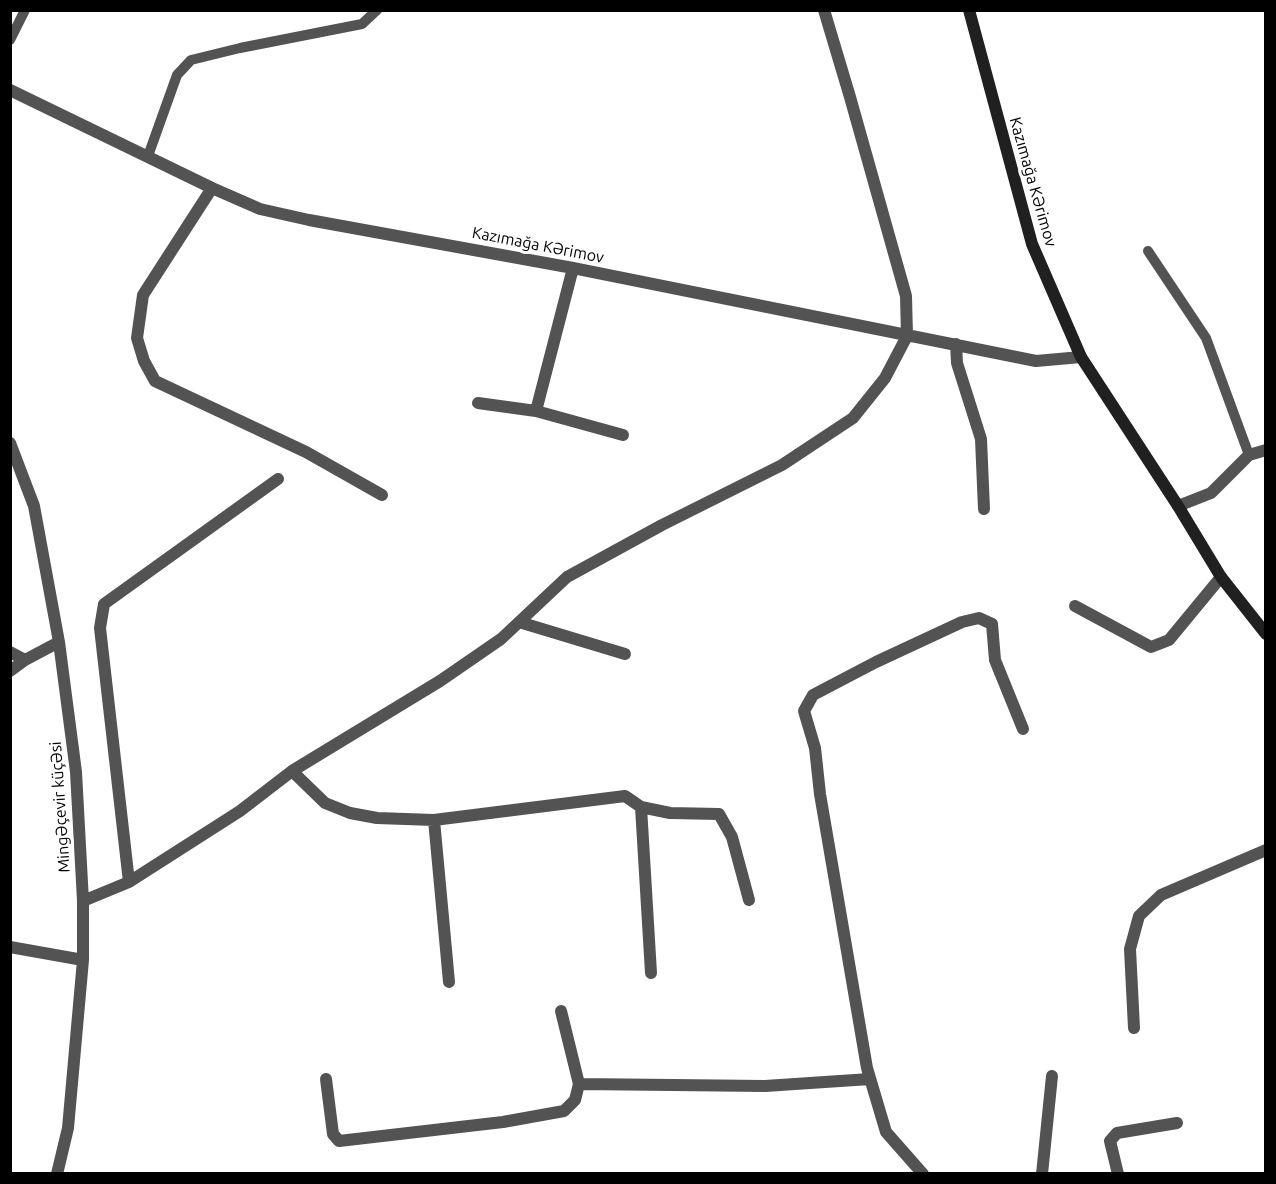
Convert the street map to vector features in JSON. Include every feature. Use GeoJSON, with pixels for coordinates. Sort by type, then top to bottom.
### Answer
{"type":"FeatureCollection","features":[{"type":"Feature","properties":{"kind":"street"},"geometry":{"type":"LineString","coordinates":[[83,901],[129,882],[240,811],[292,771],[440,681],[501,639],[567,577],[662,525],[782,465],[853,418],[885,378],[907,336],[906,296],[824,10]]}},
{"type":"Feature","properties":{"kind":"street","name":"Kazımağa Kərimov"},"geometry":{"type":"LineString","coordinates":[[969,10],[1032,244],[1080,357],[1178,506],[1221,577],[1266,634]]}},
{"type":"Feature","properties":{"kind":"street","name":"Kazımağa Kərimov"},"geometry":{"type":"LineString","coordinates":[[10,90],[212,188],[261,209],[309,220],[573,268],[1036,361],[1080,357]]}},
{"type":"Feature","properties":{"kind":"street"},"geometry":{"type":"LineString","coordinates":[[212,188],[143,295],[137,338],[144,361],[155,381],[295,447],[382,495]]}},
{"type":"Feature","properties":{"kind":"street"},"geometry":{"type":"LineString","coordinates":[[536,411],[573,268]]}},
{"type":"Feature","properties":{"kind":"street"},"geometry":{"type":"LineString","coordinates":[[956,344],[957,363],[981,439],[984,509]]}},
{"type":"Feature","properties":{"kind":"street"},"geometry":{"type":"LineString","coordinates":[[478,403],[536,411],[623,435]]}},
{"type":"Feature","properties":{"kind":"street","name":"Mingəçevir küçəsi"},"geometry":{"type":"LineString","coordinates":[[10,443],[34,506],[58,642],[76,772],[83,901],[83,960],[68,1128],[57,1173]]}},
{"type":"Feature","properties":{"kind":"street"},"geometry":{"type":"LineString","coordinates":[[1178,506],[1211,493],[1250,455],[1266,450]]}},
{"type":"Feature","properties":{"kind":"street"},"geometry":{"type":"LineString","coordinates":[[129,882],[100,628],[104,604],[278,479]]}},
{"type":"Feature","properties":{"kind":"street"},"geometry":{"type":"LineString","coordinates":[[1075,606],[1151,648],[1169,640],[1221,577]]}},
{"type":"Feature","properties":{"kind":"street"},"geometry":{"type":"LineString","coordinates":[[923,1173],[886,1132],[870,1078],[820,794],[815,748],[804,711],[813,695],[876,662],[962,622],[979,618],[992,624],[995,660],[1023,729]]}},
{"type":"Feature","properties":{"kind":"street"},"geometry":{"type":"LineString","coordinates":[[519,622],[625,654]]}},
{"type":"Feature","properties":{"kind":"street"},"geometry":{"type":"LineString","coordinates":[[10,671],[58,642]]}},
{"type":"Feature","properties":{"kind":"street"},"geometry":{"type":"LineString","coordinates":[[10,652],[25,660]]}},
{"type":"Feature","properties":{"kind":"street"},"geometry":{"type":"LineString","coordinates":[[292,771],[325,803],[350,813],[377,818],[434,819],[625,796],[641,807],[670,813],[719,814],[732,837],[749,900]]}},
{"type":"Feature","properties":{"kind":"street"},"geometry":{"type":"LineString","coordinates":[[641,807],[651,973]]}},
{"type":"Feature","properties":{"kind":"street"},"geometry":{"type":"LineString","coordinates":[[434,819],[449,982]]}},
{"type":"Feature","properties":{"kind":"street"},"geometry":{"type":"LineString","coordinates":[[1134,1028],[1130,949],[1139,916],[1161,895],[1266,850]]}},
{"type":"Feature","properties":{"kind":"street"},"geometry":{"type":"LineString","coordinates":[[10,947],[83,960]]}},
{"type":"Feature","properties":{"kind":"street"},"geometry":{"type":"LineString","coordinates":[[326,1079],[333,1134],[339,1142],[503,1122],[564,1111],[575,1100],[579,1083],[561,1011]]}},
{"type":"Feature","properties":{"kind":"street"},"geometry":{"type":"LineString","coordinates":[[1042,1173],[1052,1076]]}},
{"type":"Feature","properties":{"kind":"street"},"geometry":{"type":"LineString","coordinates":[[579,1083],[765,1086],[870,1078]]}},
{"type":"Feature","properties":{"kind":"street"},"geometry":{"type":"LineString","coordinates":[[1118,1173],[1110,1141],[1117,1133],[1177,1123]]}},
{"type":"Feature","properties":{"kind":"lane"},"geometry":{"type":"LineString","coordinates":[[10,40],[25,10]]}},
{"type":"Feature","properties":{"kind":"lane"},"geometry":{"type":"LineString","coordinates":[[147,156],[177,75],[191,60],[362,24],[377,10]]}},
{"type":"Feature","properties":{"kind":"lane"},"geometry":{"type":"LineString","coordinates":[[1148,251],[1206,338],[1250,455]]}}]}
